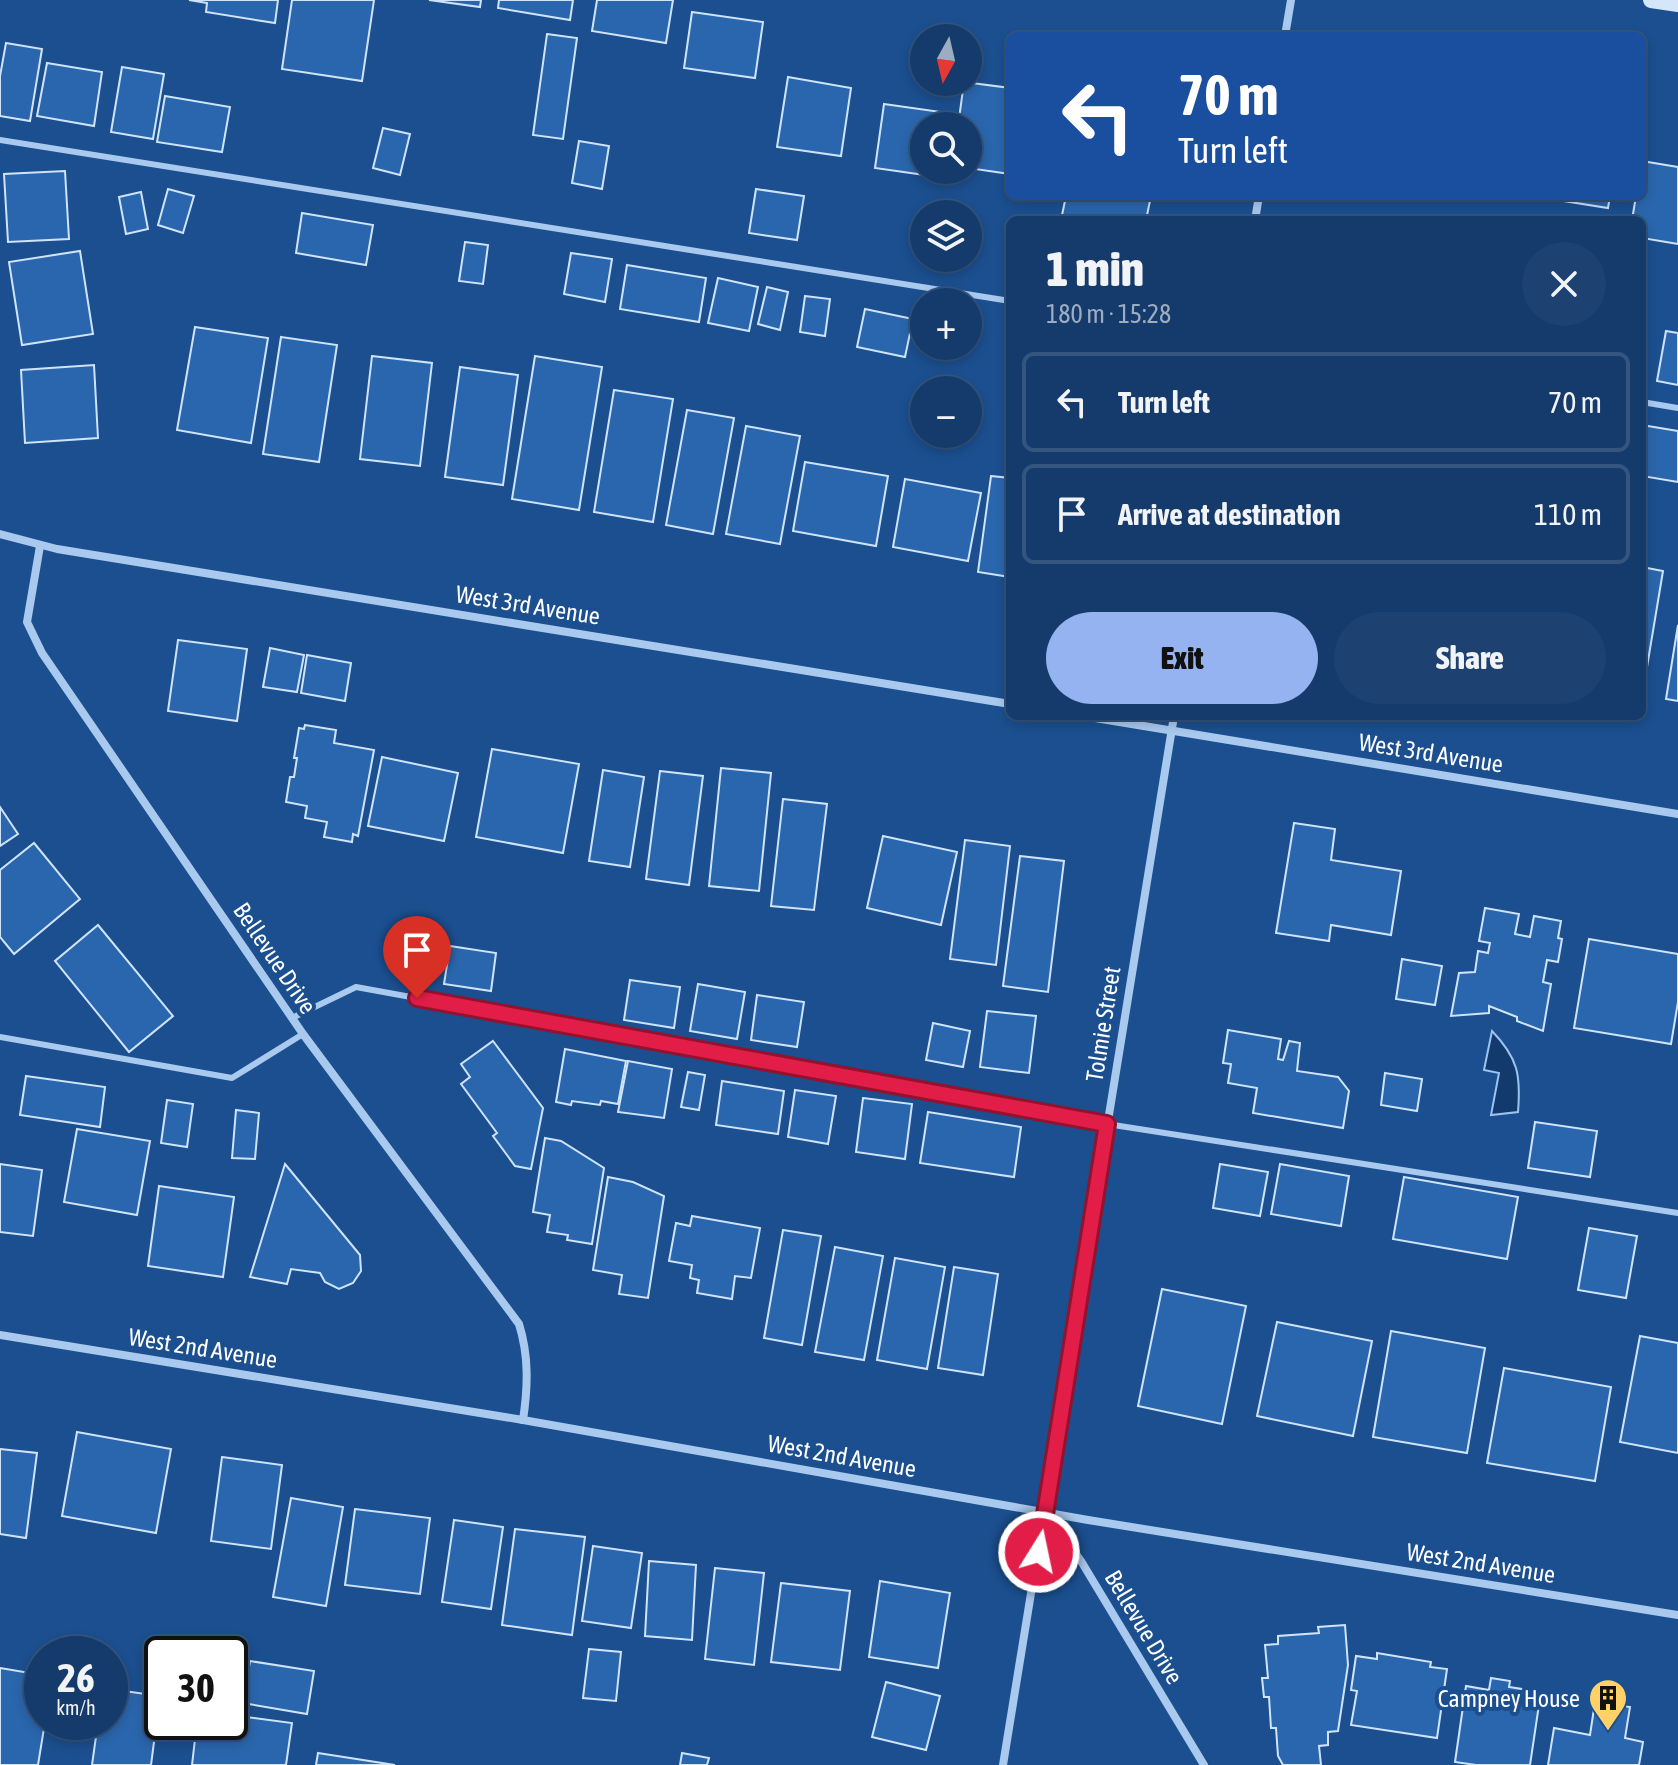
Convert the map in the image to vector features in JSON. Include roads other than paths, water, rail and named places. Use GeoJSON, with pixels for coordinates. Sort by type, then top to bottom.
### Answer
{"type":"FeatureCollection","features":[{"type":"Feature","properties":{"kind":"main road"},"geometry":{"type":"LineString","coordinates":[[1651,0],[1678,4]]}},
{"type":"Feature","properties":{"kind":"street"},"geometry":{"type":"LineString","coordinates":[[1286,32],[1291,0]]}},
{"type":"Feature","properties":{"kind":"street"},"geometry":{"type":"LineString","coordinates":[[0,534],[40,546]]}},
{"type":"Feature","properties":{"kind":"street","name":"West 3rd Avenue"},"geometry":{"type":"LineString","coordinates":[[40,546],[1006,703]]}},
{"type":"Feature","properties":{"kind":"street","name":"Bellevue Drive"},"geometry":{"type":"LineString","coordinates":[[40,546],[27,622],[42,653],[303,1034],[519,1324],[526,1347],[527,1393],[523,1420]]}},
{"type":"Feature","properties":{"kind":"street","name":"West 3rd Avenue"},"geometry":{"type":"LineString","coordinates":[[1108,720],[1678,814]]}},
{"type":"Feature","properties":{"kind":"street","name":"Tolmie Street"},"geometry":{"type":"LineString","coordinates":[[1003,1765],[1173,720]]}},
{"type":"Feature","properties":{"kind":"street","name":"West 2nd Avenue"},"geometry":{"type":"LineString","coordinates":[[0,1335],[523,1420],[1046,1513],[1678,1615]]}},
{"type":"Feature","properties":{"kind":"street","name":"Bellevue Drive"},"geometry":{"type":"LineString","coordinates":[[1046,1513],[1081,1561],[1204,1765]]}},
{"type":"Feature","properties":{"kind":"lane"},"geometry":{"type":"LineString","coordinates":[[0,140],[1006,300]]}},
{"type":"Feature","properties":{"kind":"lane"},"geometry":{"type":"LineString","coordinates":[[1646,403],[1678,408]]}},
{"type":"Feature","properties":{"kind":"lane"},"geometry":{"type":"LineString","coordinates":[[292,1018],[356,987],[1107,1124],[1678,1213]]}},
{"type":"Feature","properties":{"kind":"lane"},"geometry":{"type":"LineString","coordinates":[[0,1037],[232,1078],[303,1034]]}},
{"type":"Feature","properties":{"kind":"water"},"geometry":{"type":"Polygon","coordinates":[[[1492,1031],[1516,1068],[1518,1112],[1491,1115],[1499,1073],[1484,1070],[1492,1031]]]}},
{"type":"Feature","properties":{"kind":"place","name":"Campney House"},"geometry":{"type":"Point","coordinates":[1608,1732]}}]}
